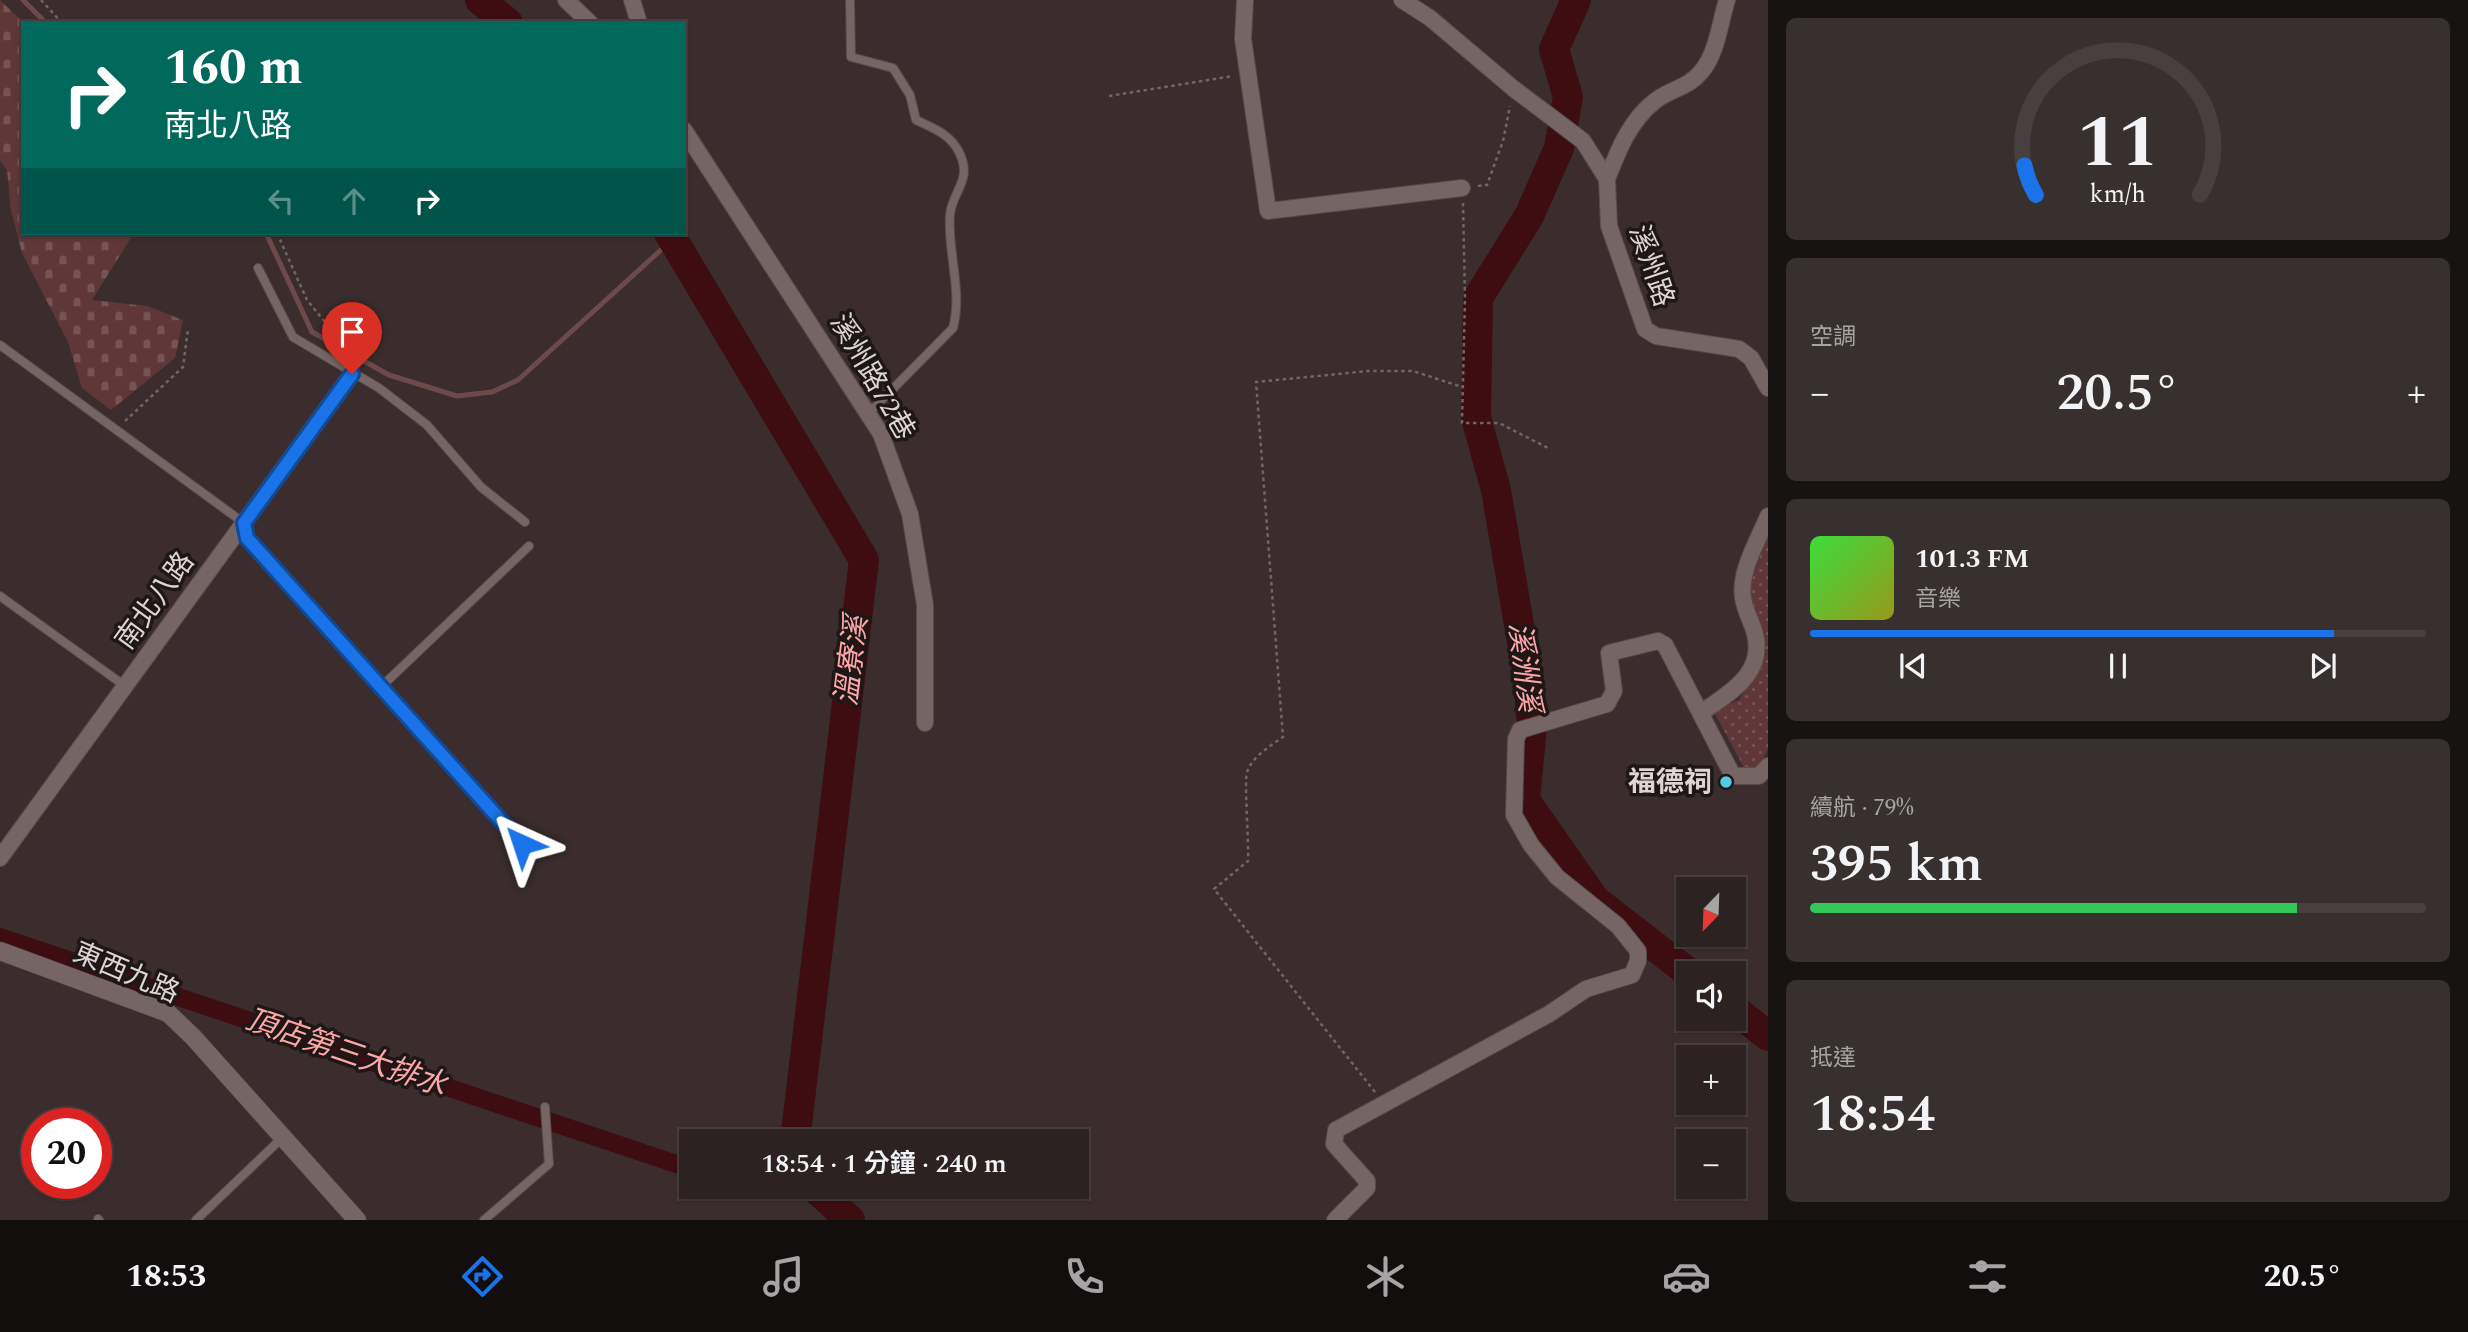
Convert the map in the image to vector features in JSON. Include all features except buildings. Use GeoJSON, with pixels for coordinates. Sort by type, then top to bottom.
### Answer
{"type":"FeatureCollection","features":[{"type":"Feature","properties":{"kind":"street"},"geometry":{"type":"LineString","coordinates":[[566,0],[588,21]]}},
{"type":"Feature","properties":{"kind":"street"},"geometry":{"type":"LineString","coordinates":[[632,0],[638,21]]}},
{"type":"Feature","properties":{"kind":"street"},"geometry":{"type":"LineString","coordinates":[[1245,0],[1243,39],[1268,211],[1462,188]]}},
{"type":"Feature","properties":{"kind":"street","name":"溪州路"},"geometry":{"type":"LineString","coordinates":[[1402,0],[1430,18],[1514,89],[1583,141],[1607,179],[1609,226],[1645,329],[1657,336],[1740,349],[1751,358],[1768,388]]}},
{"type":"Feature","properties":{"kind":"street"},"geometry":{"type":"LineString","coordinates":[[1607,179],[1624,137],[1655,100],[1688,86],[1703,71],[1727,0]]}},
{"type":"Feature","properties":{"kind":"street","name":"溪州路72巷"},"geometry":{"type":"LineString","coordinates":[[686,134],[881,434],[910,514],[925,605],[925,723]]}},
{"type":"Feature","properties":{"kind":"street","name":"南北八路"},"geometry":{"type":"LineString","coordinates":[[0,858],[352,374]]}},
{"type":"Feature","properties":{"kind":"street"},"geometry":{"type":"LineString","coordinates":[[1701,712],[1747,680],[1762,642],[1743,597],[1746,570],[1768,516]]}},
{"type":"Feature","properties":{"kind":"street"},"geometry":{"type":"LineString","coordinates":[[1335,1220],[1367,1188],[1367,1181],[1334,1144],[1336,1130],[1549,1014],[1586,989],[1632,975],[1638,961],[1638,951],[1618,926],[1557,877],[1531,845],[1514,815],[1516,740],[1520,730],[1607,704],[1614,691],[1609,653],[1658,641],[1665,645],[1733,776],[1759,776],[1768,766]]}},
{"type":"Feature","properties":{"kind":"street","name":"東西九路"},"geometry":{"type":"LineString","coordinates":[[0,951],[167,1013],[284,1136],[357,1220]]}},
{"type":"Feature","properties":{"kind":"lane"},"geometry":{"type":"LineString","coordinates":[[850,0],[851,57],[892,68],[910,95],[916,120],[948,136],[960,153],[964,181],[950,212],[958,309],[953,328],[869,413]]}},
{"type":"Feature","properties":{"kind":"lane"},"geometry":{"type":"LineString","coordinates":[[258,268],[293,337],[379,388],[427,425],[481,486],[525,522]]}},
{"type":"Feature","properties":{"kind":"lane"},"geometry":{"type":"LineString","coordinates":[[0,345],[244,523],[247,538],[522,844]]}},
{"type":"Feature","properties":{"kind":"lane"},"geometry":{"type":"LineString","coordinates":[[382,686],[529,546]]}},
{"type":"Feature","properties":{"kind":"lane"},"geometry":{"type":"LineString","coordinates":[[0,596],[125,686]]}},
{"type":"Feature","properties":{"kind":"lane"},"geometry":{"type":"LineString","coordinates":[[484,1220],[549,1164],[545,1107]]}},
{"type":"Feature","properties":{"kind":"lane"},"geometry":{"type":"LineString","coordinates":[[196,1220],[284,1136]]}},
{"type":"Feature","properties":{"kind":"path"},"geometry":{"type":"LineString","coordinates":[[41,0],[60,21]]}},
{"type":"Feature","properties":{"kind":"path"},"geometry":{"type":"LineString","coordinates":[[1109,96],[1247,73]]}},
{"type":"Feature","properties":{"kind":"path"},"geometry":{"type":"LineString","coordinates":[[1514,89],[1503,141],[1488,185],[1462,188],[1465,298],[1462,423],[1499,423],[1548,448]]}},
{"type":"Feature","properties":{"kind":"path"},"geometry":{"type":"LineString","coordinates":[[278,235],[307,300],[329,327],[368,349],[363,356]]}},
{"type":"Feature","properties":{"kind":"path"},"geometry":{"type":"LineString","coordinates":[[115,430],[183,367],[188,329]]}},
{"type":"Feature","properties":{"kind":"path"},"geometry":{"type":"LineString","coordinates":[[1383,1103],[1214,889],[1248,861],[1250,832],[1246,773],[1258,755],[1283,737],[1256,382],[1369,371],[1413,371],[1462,387]]}},
{"type":"Feature","properties":{"kind":"green space"},"geometry":{"type":"Polygon","coordinates":[[[0,0],[22,21],[21,235],[133,235],[92,300],[147,306],[183,320],[175,358],[111,410],[82,388],[68,342],[22,253],[11,210],[7,170],[0,161],[0,0]]]}},
{"type":"Feature","properties":{"kind":"green space"},"geometry":{"type":"Polygon","coordinates":[[[1768,534],[1768,749],[1759,767],[1744,768],[1713,710],[1739,700],[1766,655],[1758,619],[1747,593],[1768,534]]]}},
{"type":"Feature","properties":{"kind":"waterway"},"geometry":{"type":"LineString","coordinates":[[23,0],[44,21]]}},
{"type":"Feature","properties":{"kind":"waterway","name":"溫寮溪"},"geometry":{"type":"LineString","coordinates":[[480,0],[506,21]]}},
{"type":"Feature","properties":{"kind":"waterway","name":"溪洲溪"},"geometry":{"type":"LineString","coordinates":[[1576,0],[1554,49],[1568,97],[1559,148],[1529,216],[1478,298],[1476,418],[1496,490],[1528,677],[1532,727],[1525,800],[1595,900],[1676,963]]}},
{"type":"Feature","properties":{"kind":"waterway"},"geometry":{"type":"LineString","coordinates":[[267,235],[312,332],[389,375],[457,396],[492,392],[518,380],[673,239]]}},
{"type":"Feature","properties":{"kind":"waterway","name":"溫寮溪"},"geometry":{"type":"LineString","coordinates":[[670,235],[864,560],[796,1129]]}},
{"type":"Feature","properties":{"kind":"waterway","name":"頂店第三大排水"},"geometry":{"type":"LineString","coordinates":[[0,937],[679,1165]]}},
{"type":"Feature","properties":{"kind":"waterway","name":"溪洲溪"},"geometry":{"type":"LineString","coordinates":[[1746,1019],[1768,1036]]}},
{"type":"Feature","properties":{"kind":"waterway","name":"溫寮溪"},"geometry":{"type":"LineString","coordinates":[[827,1199],[850,1220]]}},
{"type":"Feature","properties":{"kind":"place","name":"福德祠"},"geometry":{"type":"Point","coordinates":[1726,782]}},
{"type":"Feature","properties":{"kind":"route"},"geometry":{"type":"LineString","coordinates":[[352,374],[244,523],[247,538],[522,844]]}}]}
